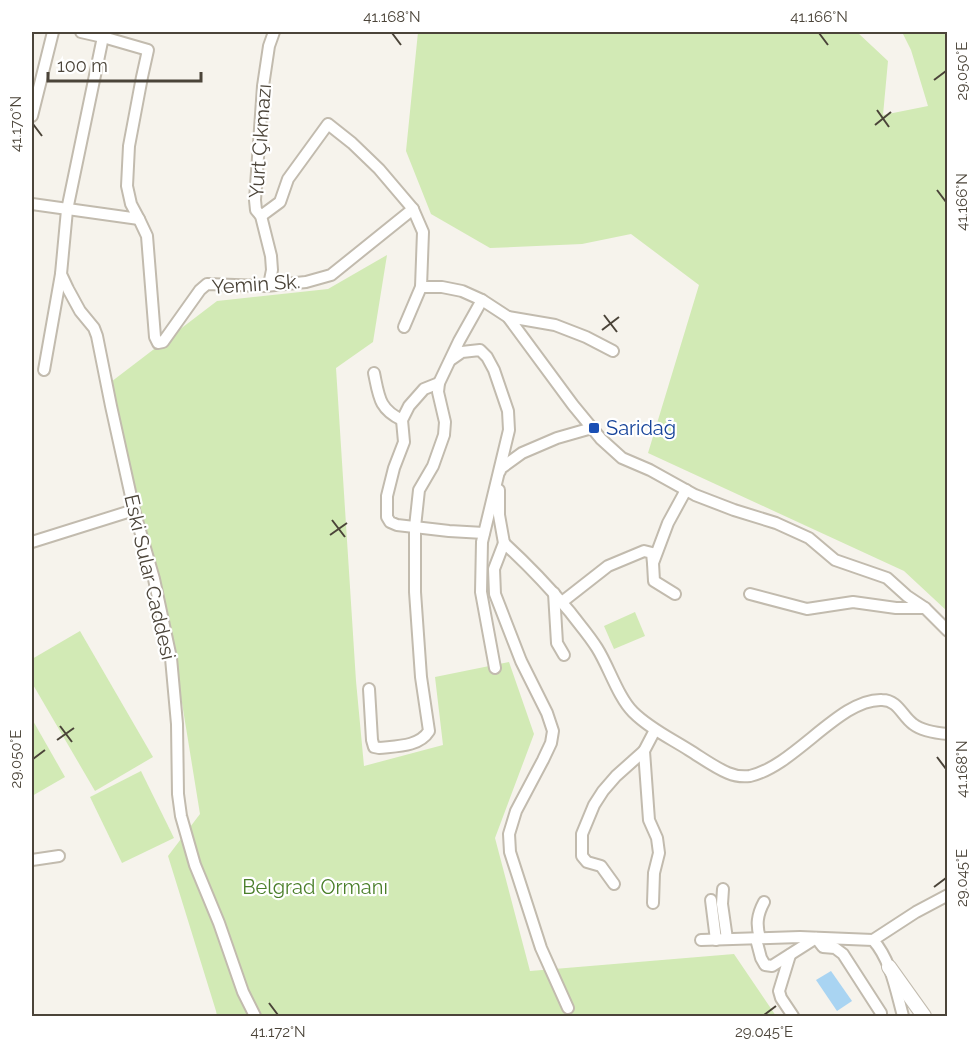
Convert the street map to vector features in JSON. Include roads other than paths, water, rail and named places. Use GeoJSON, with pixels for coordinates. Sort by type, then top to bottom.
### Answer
{"type":"FeatureCollection","features":[{"type":"Feature","properties":{"kind":"street"},"geometry":{"type":"LineString","coordinates":[[32,116],[53,32]]}},
{"type":"Feature","properties":{"kind":"street"},"geometry":{"type":"LineString","coordinates":[[81,32],[104,34],[148,50],[129,146],[127,186],[131,204],[139,219]]}},
{"type":"Feature","properties":{"kind":"street","name":"Yurt Çıkmazı"},"geometry":{"type":"LineString","coordinates":[[269,285],[272,270],[271,256],[255,200],[263,86],[269,46],[274,32]]}},
{"type":"Feature","properties":{"kind":"street"},"geometry":{"type":"LineString","coordinates":[[44,370],[61,274],[67,210],[104,34]]}},
{"type":"Feature","properties":{"kind":"street"},"geometry":{"type":"LineString","coordinates":[[261,216],[280,202],[288,179],[328,124],[379,169],[413,209],[423,232],[421,287],[404,327]]}},
{"type":"Feature","properties":{"kind":"street"},"geometry":{"type":"LineString","coordinates":[[32,204],[139,219]]}},
{"type":"Feature","properties":{"kind":"street","name":"Yemin Sk."},"geometry":{"type":"LineString","coordinates":[[139,219],[147,236],[155,337],[158,343],[163,342],[207,284],[269,285],[306,282],[330,275],[413,209]]}},
{"type":"Feature","properties":{"kind":"street","name":"Eski Sular Caddesi"},"geometry":{"type":"LineString","coordinates":[[61,274],[80,311],[98,336],[134,510],[154,579],[171,658],[177,724],[178,794],[181,816],[195,865],[219,923],[243,992],[255,1017]]}},
{"type":"Feature","properties":{"kind":"street"},"geometry":{"type":"LineString","coordinates":[[421,287],[442,287],[462,291],[482,300],[508,317],[573,405],[601,439],[622,458],[686,490],[734,510],[776,523],[809,538],[835,560],[886,578],[925,608],[948,631]]}},
{"type":"Feature","properties":{"kind":"street"},"geometry":{"type":"LineString","coordinates":[[369,689],[374,747],[415,743],[425,737],[429,731],[421,677],[415,592],[415,527],[419,490],[433,466],[444,435],[445,422],[438,392],[439,383],[482,300]]}},
{"type":"Feature","properties":{"kind":"street"},"geometry":{"type":"LineString","coordinates":[[508,317],[555,325],[613,351]]}},
{"type":"Feature","properties":{"kind":"street"},"geometry":{"type":"LineString","coordinates":[[451,360],[462,352],[480,350],[494,370],[507,411],[508,430],[482,542],[481,592],[495,668]]}},
{"type":"Feature","properties":{"kind":"street"},"geometry":{"type":"LineString","coordinates":[[375,373],[380,402],[391,414],[402,420]]}},
{"type":"Feature","properties":{"kind":"street"},"geometry":{"type":"LineString","coordinates":[[439,383],[424,389],[409,406],[402,420],[404,442],[387,496],[387,517],[390,522],[397,525],[484,533]]}},
{"type":"Feature","properties":{"kind":"street"},"geometry":{"type":"LineString","coordinates":[[500,469],[522,453],[557,438],[592,428]]}},
{"type":"Feature","properties":{"kind":"street"},"geometry":{"type":"LineString","coordinates":[[500,469],[499,515],[504,543],[494,569],[495,594],[521,661],[547,713],[553,731],[543,760],[516,811],[509,834],[510,852],[541,948],[568,1008]]}},
{"type":"Feature","properties":{"kind":"street"},"geometry":{"type":"LineString","coordinates":[[653,563],[668,523],[686,490]]}},
{"type":"Feature","properties":{"kind":"street"},"geometry":{"type":"LineString","coordinates":[[32,542],[134,510]]}},
{"type":"Feature","properties":{"kind":"street"},"geometry":{"type":"LineString","coordinates":[[504,543],[527,563],[554,592],[597,648],[631,710],[655,730],[722,770],[742,777],[761,772],[783,760],[835,719],[861,704],[874,700],[887,700],[898,707],[913,725],[948,735]]}},
{"type":"Feature","properties":{"kind":"street"},"geometry":{"type":"LineString","coordinates":[[562,602],[608,566],[644,551],[652,554],[654,581],[675,594]]}},
{"type":"Feature","properties":{"kind":"street"},"geometry":{"type":"LineString","coordinates":[[554,592],[557,643],[564,655]]}},
{"type":"Feature","properties":{"kind":"street"},"geometry":{"type":"LineString","coordinates":[[750,594],[807,609],[853,602],[896,608],[925,608]]}},
{"type":"Feature","properties":{"kind":"street"},"geometry":{"type":"LineString","coordinates":[[614,884],[601,867],[587,862],[582,856],[582,834],[594,805],[603,791],[644,751],[655,730]]}},
{"type":"Feature","properties":{"kind":"street"},"geometry":{"type":"LineString","coordinates":[[644,751],[650,820],[657,838],[659,853],[654,873],[653,903]]}},
{"type":"Feature","properties":{"kind":"street"},"geometry":{"type":"LineString","coordinates":[[32,860],[59,856]]}},
{"type":"Feature","properties":{"kind":"street"},"geometry":{"type":"LineString","coordinates":[[723,889],[722,904],[728,939]]}},
{"type":"Feature","properties":{"kind":"street"},"geometry":{"type":"LineString","coordinates":[[701,940],[816,938],[873,940],[916,912],[948,896]]}},
{"type":"Feature","properties":{"kind":"street"},"geometry":{"type":"LineString","coordinates":[[711,900],[716,940]]}},
{"type":"Feature","properties":{"kind":"street"},"geometry":{"type":"LineString","coordinates":[[764,902],[758,912],[757,930],[761,958],[765,965],[772,966],[816,938]]}},
{"type":"Feature","properties":{"kind":"street"},"geometry":{"type":"LineString","coordinates":[[816,938],[823,946],[835,948],[843,954],[881,1013],[881,1017]]}},
{"type":"Feature","properties":{"kind":"street"},"geometry":{"type":"LineString","coordinates":[[873,940],[924,1017]]}},
{"type":"Feature","properties":{"kind":"street"},"geometry":{"type":"LineString","coordinates":[[790,954],[779,991],[793,1017]]}},
{"type":"Feature","properties":{"kind":"street"},"geometry":{"type":"LineString","coordinates":[[889,967],[903,1017]]}},
{"type":"Feature","properties":{"kind":"water"},"geometry":{"type":"Polygon","coordinates":[[[831,971],[852,1001],[837,1011],[816,980],[831,971]]]}},
{"type":"Feature","properties":{"kind":"place","name":"Saridağ"},"geometry":{"type":"Point","coordinates":[594,428]}},
{"type":"Feature","properties":{"kind":"park label","name":"Belgrad Ormanı"},"geometry":{"type":"Point","coordinates":[315,887]}}]}
